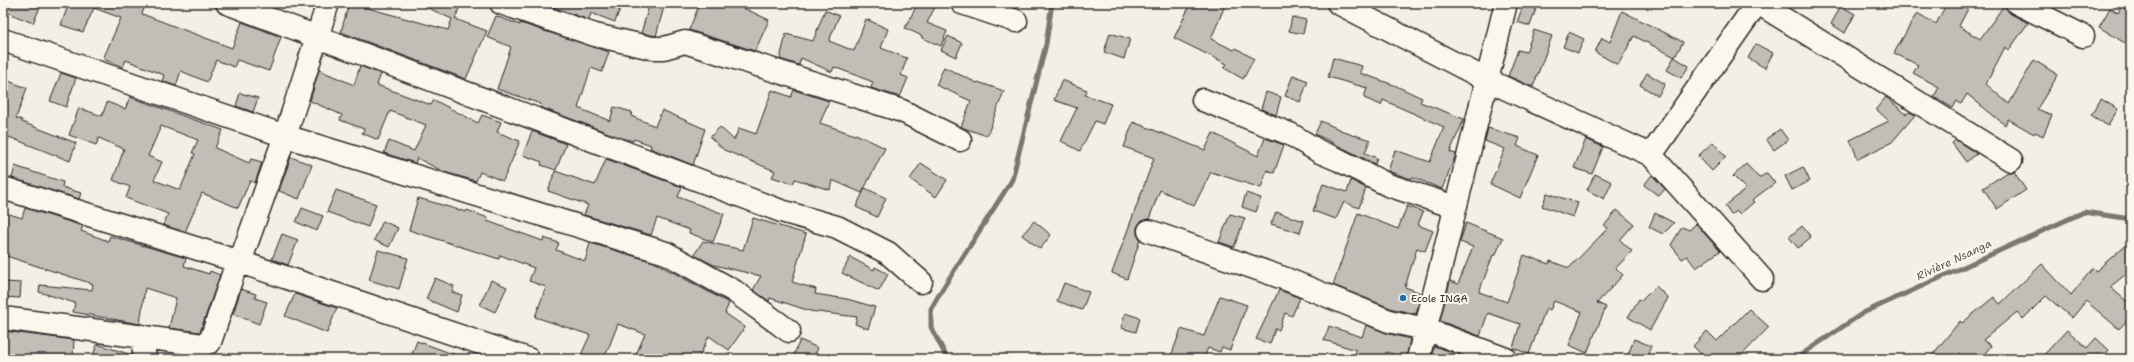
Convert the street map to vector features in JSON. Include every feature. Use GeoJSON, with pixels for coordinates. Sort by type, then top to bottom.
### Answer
{"type":"FeatureCollection","features":[{"type":"Feature","properties":{"kind":"street"},"geometry":{"type":"LineString","coordinates":[[227,3],[781,211],[837,227],[888,253],[921,282]]}},
{"type":"Feature","properties":{"kind":"street"},"geometry":{"type":"LineString","coordinates":[[3,318],[203,345],[210,342],[233,274],[240,262],[285,136],[328,3]]}},
{"type":"Feature","properties":{"kind":"street"},"geometry":{"type":"LineString","coordinates":[[501,3],[595,35],[652,48],[664,48],[685,42],[902,111],[960,140]]}},
{"type":"Feature","properties":{"kind":"street"},"geometry":{"type":"LineString","coordinates":[[962,3],[1016,20]]}},
{"type":"Feature","properties":{"kind":"street"},"geometry":{"type":"LineString","coordinates":[[1338,3],[1487,80],[1651,155],[1762,279]]}},
{"type":"Feature","properties":{"kind":"street"},"geometry":{"type":"LineString","coordinates":[[1418,359],[1506,3]]}},
{"type":"Feature","properties":{"kind":"street"},"geometry":{"type":"LineString","coordinates":[[1651,155],[1758,3],[2011,160]]}},
{"type":"Feature","properties":{"kind":"street"},"geometry":{"type":"LineString","coordinates":[[2017,3],[2083,36]]}},
{"type":"Feature","properties":{"kind":"street"},"geometry":{"type":"LineString","coordinates":[[3,40],[285,136],[666,253],[734,291],[789,331]]}},
{"type":"Feature","properties":{"kind":"street"},"geometry":{"type":"LineString","coordinates":[[1202,100],[1290,134],[1320,152],[1388,185],[1455,207]]}},
{"type":"Feature","properties":{"kind":"street"},"geometry":{"type":"LineString","coordinates":[[3,188],[240,262],[528,359]]}},
{"type":"Feature","properties":{"kind":"street"},"geometry":{"type":"LineString","coordinates":[[1149,231],[1286,279],[1389,321],[1425,329],[1506,359]]}},
{"type":"Feature","properties":{"kind":"street"},"geometry":{"type":"LineString","coordinates":[[142,336],[145,359]]}},
{"type":"Feature","properties":{"kind":"building"},"geometry":{"type":"Polygon","coordinates":[[[3,3],[42,3],[33,23],[3,11],[3,3]]]}},
{"type":"Feature","properties":{"kind":"building"},"geometry":{"type":"Polygon","coordinates":[[[69,3],[146,3],[142,14],[232,48],[242,22],[281,37],[269,71],[237,60],[234,67],[216,60],[207,82],[181,71],[176,86],[162,81],[164,75],[126,60],[123,67],[103,59],[121,18],[94,8],[83,32],[61,25],[69,3]]]}},
{"type":"Feature","properties":{"kind":"building"},"geometry":{"type":"Polygon","coordinates":[[[349,3],[448,30],[452,19],[417,3],[461,3],[455,19],[487,31],[466,79],[341,32],[349,3]]]}},
{"type":"Feature","properties":{"kind":"building"},"geometry":{"type":"Polygon","coordinates":[[[551,3],[622,3],[615,22],[591,13],[589,20],[550,6],[551,3]]]}},
{"type":"Feature","properties":{"kind":"building"},"geometry":{"type":"Polygon","coordinates":[[[650,3],[665,3],[656,36],[641,33],[650,3]]]}},
{"type":"Feature","properties":{"kind":"building"},"geometry":{"type":"Polygon","coordinates":[[[700,3],[733,3],[769,20],[755,51],[689,30],[700,3]]]}},
{"type":"Feature","properties":{"kind":"building"},"geometry":{"type":"Polygon","coordinates":[[[918,3],[937,3],[927,23],[947,31],[941,46],[922,38],[922,36],[905,28],[918,3]]]}},
{"type":"Feature","properties":{"kind":"building"},"geometry":{"type":"Polygon","coordinates":[[[1191,3],[1226,3],[1211,39],[1234,50],[1236,48],[1254,59],[1243,79],[1224,68],[1227,64],[1174,38],[1191,3]]]}},
{"type":"Feature","properties":{"kind":"building"},"geometry":{"type":"Polygon","coordinates":[[[1524,3],[1538,3],[1530,26],[1517,22],[1524,3]]]}},
{"type":"Feature","properties":{"kind":"building"},"geometry":{"type":"Polygon","coordinates":[[[1947,3],[1971,3],[1959,26],[1980,39],[2005,4],[2011,14],[2028,23],[2009,50],[2005,47],[1986,84],[2009,104],[2034,60],[2058,75],[2037,109],[2052,115],[2043,136],[2035,132],[2034,134],[2008,119],[2005,125],[1967,94],[1961,104],[1957,101],[1953,108],[1934,97],[1939,87],[1913,73],[1918,65],[1894,53],[1917,13],[1936,24],[1947,3]]]}},
{"type":"Feature","properties":{"kind":"building"},"geometry":{"type":"Polygon","coordinates":[[[2123,3],[2131,3],[2131,47],[2099,27],[2110,8],[2118,13],[2123,3]]]}},
{"type":"Feature","properties":{"kind":"building"},"geometry":{"type":"Polygon","coordinates":[[[1841,6],[1855,14],[1845,33],[1831,24],[1841,6]]]}},
{"type":"Feature","properties":{"kind":"building"},"geometry":{"type":"Polygon","coordinates":[[[825,10],[839,16],[829,41],[854,51],[866,19],[888,29],[881,48],[907,58],[901,75],[908,78],[900,97],[871,88],[873,82],[834,67],[832,72],[801,58],[799,65],[780,59],[786,34],[813,41],[825,10]]]}},
{"type":"Feature","properties":{"kind":"building"},"geometry":{"type":"Polygon","coordinates":[[[1622,11],[1683,42],[1675,57],[1634,36],[1618,65],[1595,52],[1602,38],[1610,42],[1622,11]]]}},
{"type":"Feature","properties":{"kind":"building"},"geometry":{"type":"Polygon","coordinates":[[[496,16],[520,25],[520,23],[609,52],[602,72],[591,68],[578,108],[610,121],[614,107],[632,112],[631,116],[655,126],[662,110],[705,129],[693,165],[650,148],[651,145],[634,139],[633,141],[619,137],[540,107],[541,104],[497,89],[511,47],[487,37],[496,16]]]}},
{"type":"Feature","properties":{"kind":"building"},"geometry":{"type":"Polygon","coordinates":[[[1292,17],[1306,20],[1303,34],[1289,31],[1292,17]]]}},
{"type":"Feature","properties":{"kind":"building"},"geometry":{"type":"Polygon","coordinates":[[[1534,30],[1552,36],[1533,87],[1508,76],[1518,50],[1526,52],[1534,30]]]}},
{"type":"Feature","properties":{"kind":"building"},"geometry":{"type":"Polygon","coordinates":[[[1569,32],[1584,39],[1578,53],[1563,47],[1569,32]]]}},
{"type":"Feature","properties":{"kind":"building"},"geometry":{"type":"Polygon","coordinates":[[[1110,33],[1130,39],[1124,59],[1104,52],[1110,33]]]}},
{"type":"Feature","properties":{"kind":"building"},"geometry":{"type":"Polygon","coordinates":[[[948,36],[962,43],[956,57],[941,50],[948,36]]]}},
{"type":"Feature","properties":{"kind":"building"},"geometry":{"type":"Polygon","coordinates":[[[1756,44],[1773,53],[1765,68],[1748,58],[1756,44]]]}},
{"type":"Feature","properties":{"kind":"building"},"geometry":{"type":"Polygon","coordinates":[[[1674,57],[1689,66],[1681,78],[1667,70],[1674,57]]]}},
{"type":"Feature","properties":{"kind":"building"},"geometry":{"type":"Polygon","coordinates":[[[1333,58],[1362,66],[1360,73],[1394,85],[1422,98],[1420,102],[1464,119],[1450,152],[1456,154],[1442,189],[1412,177],[1411,179],[1388,171],[1395,150],[1430,162],[1444,127],[1383,100],[1381,105],[1364,98],[1367,88],[1328,77],[1333,58]]]}},
{"type":"Feature","properties":{"kind":"building"},"geometry":{"type":"Polygon","coordinates":[[[360,66],[381,74],[377,85],[431,105],[434,100],[478,123],[482,115],[501,122],[497,132],[520,141],[503,181],[480,172],[476,181],[444,172],[417,158],[415,163],[384,153],[389,141],[414,151],[426,125],[390,111],[378,140],[362,133],[364,129],[340,120],[342,115],[310,101],[319,70],[354,85],[360,66]]]}},
{"type":"Feature","properties":{"kind":"building"},"geometry":{"type":"Polygon","coordinates":[[[944,67],[977,83],[978,82],[1004,91],[987,136],[961,127],[971,101],[936,85],[944,67]]]}},
{"type":"Feature","properties":{"kind":"building"},"geometry":{"type":"Polygon","coordinates":[[[61,73],[76,78],[66,107],[50,101],[61,73]]]}},
{"type":"Feature","properties":{"kind":"building"},"geometry":{"type":"Polygon","coordinates":[[[1647,73],[1665,84],[1658,96],[1640,85],[1647,73]]]}},
{"type":"Feature","properties":{"kind":"building"},"geometry":{"type":"Polygon","coordinates":[[[1293,75],[1308,81],[1300,102],[1285,96],[1293,75]]]}},
{"type":"Feature","properties":{"kind":"building"},"geometry":{"type":"Polygon","coordinates":[[[3,79],[27,88],[16,118],[22,120],[22,122],[76,143],[70,161],[9,137],[5,149],[3,149],[3,79]]]}},
{"type":"Feature","properties":{"kind":"building"},"geometry":{"type":"Polygon","coordinates":[[[1062,80],[1087,90],[1085,95],[1111,104],[1103,124],[1095,121],[1080,151],[1061,141],[1077,108],[1054,100],[1062,80]]]}},
{"type":"Feature","properties":{"kind":"building"},"geometry":{"type":"Polygon","coordinates":[[[772,90],[791,97],[794,90],[829,101],[820,123],[855,135],[856,134],[885,148],[862,193],[832,180],[830,190],[795,179],[793,184],[772,177],[775,171],[724,150],[710,137],[720,127],[734,140],[739,128],[756,134],[772,90]]]}},
{"type":"Feature","properties":{"kind":"building"},"geometry":{"type":"Polygon","coordinates":[[[1266,92],[1281,97],[1276,115],[1261,109],[1266,92]]]}},
{"type":"Feature","properties":{"kind":"building"},"geometry":{"type":"Polygon","coordinates":[[[240,93],[258,98],[253,112],[236,106],[240,93]]]}},
{"type":"Feature","properties":{"kind":"building"},"geometry":{"type":"Polygon","coordinates":[[[130,97],[223,130],[215,148],[249,163],[251,159],[262,162],[255,183],[250,181],[238,208],[202,193],[185,232],[163,225],[168,214],[126,198],[130,187],[113,180],[124,149],[99,138],[96,145],[69,135],[79,108],[102,116],[107,102],[125,109],[130,97]],[[161,126],[148,156],[162,162],[154,180],[180,190],[195,154],[192,153],[198,140],[161,126]]]}},
{"type":"Feature","properties":{"kind":"building"},"geometry":{"type":"Polygon","coordinates":[[[1886,97],[1906,114],[1910,112],[1915,115],[1892,142],[1858,159],[1850,140],[1889,121],[1876,109],[1886,97]]]}},
{"type":"Feature","properties":{"kind":"building"},"geometry":{"type":"Polygon","coordinates":[[[2101,99],[2118,109],[2108,126],[2091,115],[2101,99]]]}},
{"type":"Feature","properties":{"kind":"building"},"geometry":{"type":"Polygon","coordinates":[[[1321,121],[1354,136],[1355,135],[1370,140],[1365,153],[1377,158],[1375,164],[1315,134],[1321,121]]]}},
{"type":"Feature","properties":{"kind":"building"},"geometry":{"type":"Polygon","coordinates":[[[1133,122],[1205,150],[1213,133],[1258,156],[1265,138],[1284,145],[1274,173],[1267,170],[1261,188],[1211,172],[1194,206],[1160,190],[1149,219],[1141,221],[1137,227],[1137,234],[1140,240],[1127,279],[1112,273],[1154,158],[1124,147],[1133,122]]]}},
{"type":"Feature","properties":{"kind":"building"},"geometry":{"type":"Polygon","coordinates":[[[1488,128],[1520,138],[1517,146],[1538,155],[1520,198],[1490,184],[1505,149],[1485,141],[1488,128]]]}},
{"type":"Feature","properties":{"kind":"building"},"geometry":{"type":"Polygon","coordinates":[[[1780,129],[1788,140],[1774,150],[1766,139],[1780,129]]]}},
{"type":"Feature","properties":{"kind":"building"},"geometry":{"type":"Polygon","coordinates":[[[532,131],[566,144],[556,170],[541,165],[542,162],[523,155],[532,131]]]}},
{"type":"Feature","properties":{"kind":"building"},"geometry":{"type":"Polygon","coordinates":[[[1586,139],[1603,147],[1592,174],[1574,168],[1586,139]]]}},
{"type":"Feature","properties":{"kind":"building"},"geometry":{"type":"Polygon","coordinates":[[[1956,140],[1977,154],[1966,162],[1952,143],[1956,140]]]}},
{"type":"Feature","properties":{"kind":"building"},"geometry":{"type":"Polygon","coordinates":[[[1713,142],[1726,157],[1712,171],[1698,156],[1713,142]]]}},
{"type":"Feature","properties":{"kind":"building"},"geometry":{"type":"Polygon","coordinates":[[[291,157],[312,165],[299,199],[279,191],[291,157]]]}},
{"type":"Feature","properties":{"kind":"building"},"geometry":{"type":"Polygon","coordinates":[[[606,159],[682,187],[678,197],[724,214],[713,242],[689,233],[690,230],[657,218],[651,235],[584,215],[588,205],[548,191],[555,171],[595,185],[606,159]]]}},
{"type":"Feature","properties":{"kind":"building"},"geometry":{"type":"Polygon","coordinates":[[[921,163],[947,180],[936,197],[910,179],[921,163]]]}},
{"type":"Feature","properties":{"kind":"building"},"geometry":{"type":"Polygon","coordinates":[[[1746,164],[1759,178],[1767,173],[1775,183],[1752,200],[1754,202],[1740,214],[1737,211],[1731,215],[1725,206],[1746,189],[1733,176],[1746,164]]]}},
{"type":"Feature","properties":{"kind":"building"},"geometry":{"type":"Polygon","coordinates":[[[15,166],[63,182],[62,187],[81,193],[79,199],[12,178],[15,166]]]}},
{"type":"Feature","properties":{"kind":"building"},"geometry":{"type":"Polygon","coordinates":[[[1803,167],[1810,181],[1792,190],[1785,176],[1803,167]]]}},
{"type":"Feature","properties":{"kind":"building"},"geometry":{"type":"Polygon","coordinates":[[[2008,172],[2014,172],[2026,190],[1997,209],[1983,188],[2008,172]]]}},
{"type":"Feature","properties":{"kind":"building"},"geometry":{"type":"Polygon","coordinates":[[[1595,174],[1612,182],[1604,199],[1587,190],[1595,174]]]}},
{"type":"Feature","properties":{"kind":"building"},"geometry":{"type":"Polygon","coordinates":[[[1652,175],[1665,189],[1659,196],[1644,185],[1652,175]]]}},
{"type":"Feature","properties":{"kind":"building"},"geometry":{"type":"Polygon","coordinates":[[[1351,180],[1366,188],[1359,208],[1344,202],[1336,219],[1313,211],[1323,184],[1347,192],[1351,180]]]}},
{"type":"Feature","properties":{"kind":"building"},"geometry":{"type":"Polygon","coordinates":[[[865,188],[886,198],[877,217],[856,207],[865,188]]]}},
{"type":"Feature","properties":{"kind":"building"},"geometry":{"type":"Polygon","coordinates":[[[336,190],[376,204],[368,227],[327,212],[336,190]]]}},
{"type":"Feature","properties":{"kind":"building"},"geometry":{"type":"Polygon","coordinates":[[[1246,193],[1261,198],[1256,212],[1242,207],[1246,193]]]}},
{"type":"Feature","properties":{"kind":"building"},"geometry":{"type":"Polygon","coordinates":[[[1547,193],[1578,203],[1573,217],[1542,206],[1547,193]]]}},
{"type":"Feature","properties":{"kind":"building"},"geometry":{"type":"Polygon","coordinates":[[[418,198],[466,212],[467,210],[488,218],[487,221],[543,241],[544,238],[559,243],[556,250],[585,261],[590,243],[654,262],[729,303],[725,313],[745,327],[729,350],[709,336],[698,359],[634,359],[645,334],[618,324],[604,359],[590,359],[581,355],[590,335],[535,317],[546,287],[529,281],[534,268],[500,255],[499,259],[409,230],[418,198]]]}},
{"type":"Feature","properties":{"kind":"building"},"geometry":{"type":"Polygon","coordinates":[[[1407,206],[1423,212],[1418,225],[1433,231],[1425,251],[1417,248],[1405,287],[1421,293],[1416,314],[1393,309],[1333,285],[1358,213],[1398,229],[1407,206]]]}},
{"type":"Feature","properties":{"kind":"building"},"geometry":{"type":"Polygon","coordinates":[[[25,208],[83,226],[81,231],[108,241],[110,236],[186,258],[184,266],[209,274],[210,271],[220,275],[200,332],[169,328],[176,298],[145,288],[140,324],[73,312],[75,303],[39,292],[40,285],[92,290],[93,284],[3,255],[3,212],[22,218],[25,208]]]}},
{"type":"Feature","properties":{"kind":"building"},"geometry":{"type":"Polygon","coordinates":[[[302,208],[323,216],[317,231],[296,222],[302,208]]]}},
{"type":"Feature","properties":{"kind":"building"},"geometry":{"type":"Polygon","coordinates":[[[1617,210],[1634,224],[1620,240],[1632,251],[1616,268],[1623,275],[1597,303],[1606,307],[1587,353],[1569,345],[1582,312],[1554,301],[1550,310],[1546,308],[1529,354],[1513,348],[1520,324],[1488,313],[1480,336],[1440,321],[1450,281],[1458,284],[1473,247],[1460,242],[1466,223],[1503,238],[1495,256],[1493,255],[1479,292],[1507,302],[1524,255],[1549,264],[1550,261],[1569,268],[1608,228],[1604,226],[1617,210]]]}},
{"type":"Feature","properties":{"kind":"building"},"geometry":{"type":"Polygon","coordinates":[[[1276,212],[1304,221],[1300,233],[1271,224],[1276,212]]]}},
{"type":"Feature","properties":{"kind":"building"},"geometry":{"type":"Polygon","coordinates":[[[1655,213],[1674,223],[1663,234],[1649,227],[1655,213]]]}},
{"type":"Feature","properties":{"kind":"building"},"geometry":{"type":"Polygon","coordinates":[[[1230,214],[1245,218],[1234,247],[1219,242],[1230,214]]]}},
{"type":"Feature","properties":{"kind":"building"},"geometry":{"type":"Polygon","coordinates":[[[753,218],[806,234],[792,282],[816,289],[815,294],[847,299],[875,307],[868,329],[855,324],[857,317],[810,311],[770,298],[769,301],[753,290],[761,276],[714,265],[694,255],[703,241],[743,250],[753,218]]]}},
{"type":"Feature","properties":{"kind":"building"},"geometry":{"type":"Polygon","coordinates":[[[383,221],[398,228],[389,247],[374,240],[383,221]]]}},
{"type":"Feature","properties":{"kind":"building"},"geometry":{"type":"Polygon","coordinates":[[[1034,221],[1051,235],[1040,249],[1022,235],[1034,221]]]}},
{"type":"Feature","properties":{"kind":"building"},"geometry":{"type":"Polygon","coordinates":[[[1696,224],[1720,251],[1696,268],[1687,256],[1682,259],[1671,245],[1682,227],[1689,230],[1696,224]]]}},
{"type":"Feature","properties":{"kind":"building"},"geometry":{"type":"Polygon","coordinates":[[[1802,226],[1811,237],[1798,248],[1789,237],[1802,226]]]}},
{"type":"Feature","properties":{"kind":"building"},"geometry":{"type":"Polygon","coordinates":[[[282,234],[298,240],[288,265],[272,259],[282,234]]]}},
{"type":"Feature","properties":{"kind":"building"},"geometry":{"type":"Polygon","coordinates":[[[2131,240],[2131,270],[2110,287],[2131,305],[2131,316],[2119,329],[2086,301],[2072,318],[2046,296],[2023,319],[2017,312],[1983,340],[1991,346],[1980,359],[1929,359],[1960,321],[1962,323],[1994,297],[2000,304],[2042,264],[2071,295],[2093,268],[2096,271],[2131,240]]]}},
{"type":"Feature","properties":{"kind":"building"},"geometry":{"type":"Polygon","coordinates":[[[378,250],[408,258],[399,289],[369,280],[378,250]]]}},
{"type":"Feature","properties":{"kind":"building"},"geometry":{"type":"Polygon","coordinates":[[[850,257],[874,270],[875,267],[888,274],[879,291],[842,273],[850,257]]]}},
{"type":"Feature","properties":{"kind":"building"},"geometry":{"type":"Polygon","coordinates":[[[435,278],[454,286],[452,292],[462,295],[457,312],[426,299],[435,278]]]}},
{"type":"Feature","properties":{"kind":"building"},"geometry":{"type":"Polygon","coordinates":[[[491,280],[507,287],[495,312],[480,305],[491,280]]]}},
{"type":"Feature","properties":{"kind":"building"},"geometry":{"type":"Polygon","coordinates":[[[5,282],[21,283],[20,298],[3,297],[5,282]]]}},
{"type":"Feature","properties":{"kind":"building"},"geometry":{"type":"Polygon","coordinates":[[[1064,283],[1089,292],[1082,310],[1057,301],[1064,283]]]}},
{"type":"Feature","properties":{"kind":"building"},"geometry":{"type":"Polygon","coordinates":[[[1656,286],[1668,298],[1650,330],[1628,317],[1639,299],[1641,301],[1656,286]]]}},
{"type":"Feature","properties":{"kind":"building"},"geometry":{"type":"Polygon","coordinates":[[[241,289],[256,294],[255,298],[267,302],[259,324],[233,314],[241,289]]]}},
{"type":"Feature","properties":{"kind":"building"},"geometry":{"type":"Polygon","coordinates":[[[1279,290],[1300,298],[1292,316],[1285,313],[1279,330],[1275,329],[1270,344],[1256,339],[1279,290]]]}},
{"type":"Feature","properties":{"kind":"building"},"geometry":{"type":"Polygon","coordinates":[[[295,294],[337,308],[327,333],[285,316],[295,294]]]}},
{"type":"Feature","properties":{"kind":"building"},"geometry":{"type":"Polygon","coordinates":[[[1220,296],[1247,305],[1230,350],[1222,347],[1220,352],[1208,348],[1203,359],[1170,359],[1181,329],[1204,336],[1220,296]]]}},
{"type":"Feature","properties":{"kind":"building"},"geometry":{"type":"Polygon","coordinates":[[[1749,309],[1769,327],[1738,359],[1706,359],[1693,346],[1707,331],[1717,341],[1749,309]]]}},
{"type":"Feature","properties":{"kind":"building"},"geometry":{"type":"Polygon","coordinates":[[[1125,313],[1140,318],[1136,332],[1121,328],[1125,313]]]}},
{"type":"Feature","properties":{"kind":"building"},"geometry":{"type":"Polygon","coordinates":[[[1366,325],[1386,333],[1410,339],[1406,358],[1386,352],[1385,359],[1354,359],[1356,350],[1324,340],[1329,326],[1362,337],[1366,325]]]}},
{"type":"Feature","properties":{"kind":"building"},"geometry":{"type":"Polygon","coordinates":[[[2067,330],[2087,348],[2096,338],[2109,350],[2101,359],[2040,359],[2067,330]]]}},
{"type":"Feature","properties":{"kind":"building"},"geometry":{"type":"Polygon","coordinates":[[[3,331],[74,340],[73,359],[3,359],[3,331]]]}},
{"type":"Feature","properties":{"kind":"building"},"geometry":{"type":"Polygon","coordinates":[[[1634,339],[1651,346],[1646,359],[1636,359],[1628,355],[1634,339]]]}},
{"type":"Feature","properties":{"kind":"building"},"geometry":{"type":"Polygon","coordinates":[[[800,340],[818,348],[813,359],[792,359],[800,340]]]}},
{"type":"Feature","properties":{"kind":"building"},"geometry":{"type":"Polygon","coordinates":[[[417,341],[461,357],[461,359],[410,359],[417,341]]]}},
{"type":"Feature","properties":{"kind":"building"},"geometry":{"type":"Polygon","coordinates":[[[97,344],[132,355],[132,359],[92,359],[97,344]]]}},
{"type":"Feature","properties":{"kind":"building"},"geometry":{"type":"Polygon","coordinates":[[[1434,346],[1452,352],[1450,359],[1431,359],[1434,346]]]}},
{"type":"Feature","properties":{"kind":"building"},"geometry":{"type":"Polygon","coordinates":[[[175,354],[200,357],[199,359],[175,359],[175,354]]]}},
{"type":"Feature","properties":{"kind":"waterway"},"geometry":{"type":"LineString","coordinates":[[944,359],[945,354],[931,327],[931,309],[1012,180],[1046,44],[1052,3]]}},
{"type":"Feature","properties":{"kind":"waterway","name":"Rivière Nsanga"},"geometry":{"type":"LineString","coordinates":[[1795,359],[1863,313],[2084,212],[2131,219]]}},
{"type":"Feature","properties":{"kind":"place","name":"Ecole INGA"},"geometry":{"type":"Point","coordinates":[1403,298]}}]}
